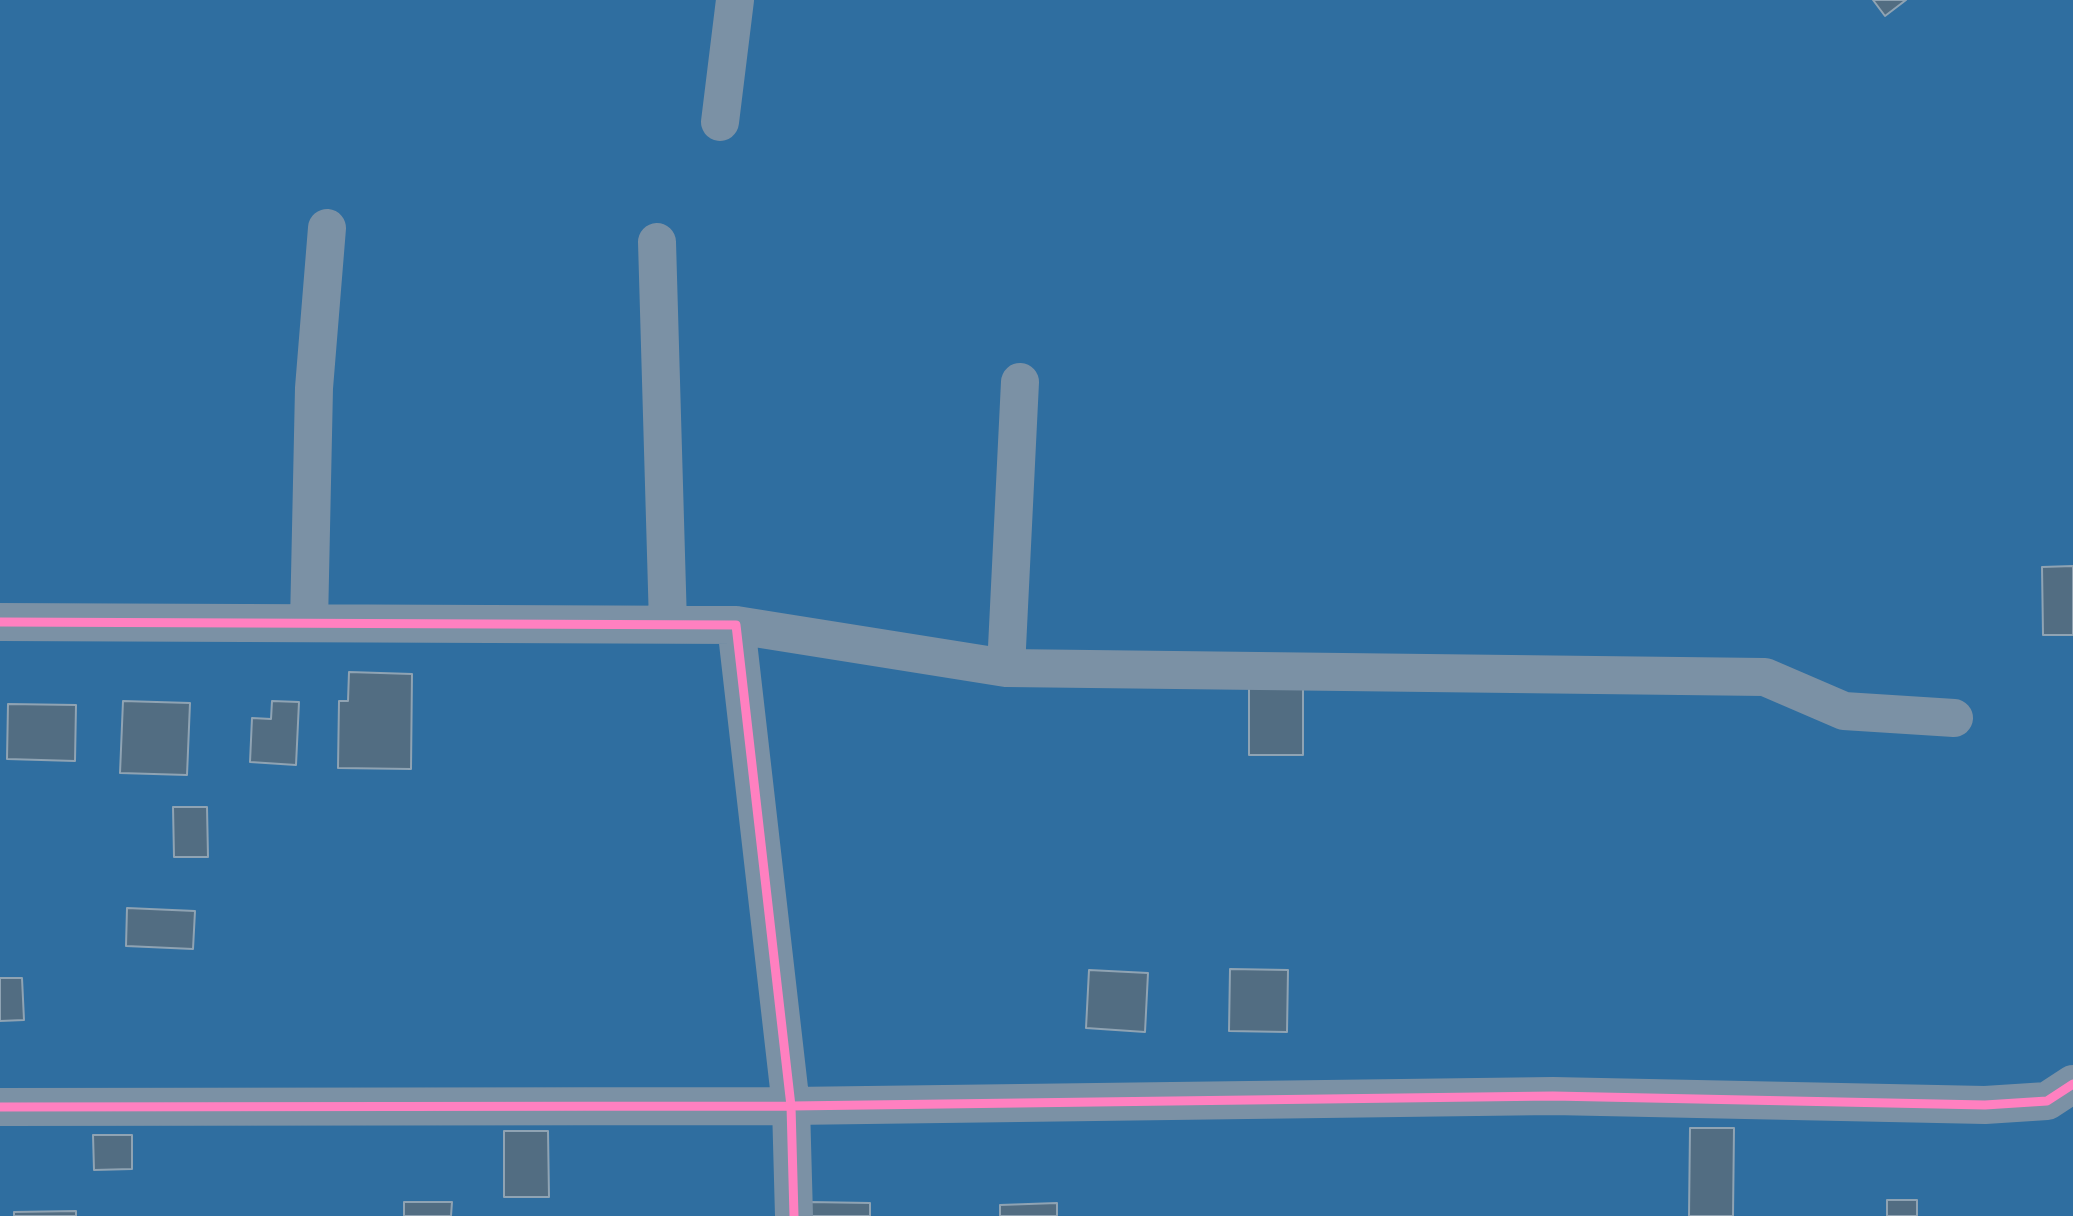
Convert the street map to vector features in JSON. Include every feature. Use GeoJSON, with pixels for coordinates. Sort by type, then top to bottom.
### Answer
{"type":"FeatureCollection","features":[{"type":"Feature","properties":{"kind":"street"},"geometry":{"type":"LineString","coordinates":[[720,122],[735,0]]}},
{"type":"Feature","properties":{"kind":"street"},"geometry":{"type":"LineString","coordinates":[[309,623],[314,388],[327,228]]}},
{"type":"Feature","properties":{"kind":"street"},"geometry":{"type":"LineString","coordinates":[[657,242],[668,624]]}},
{"type":"Feature","properties":{"kind":"street"},"geometry":{"type":"LineString","coordinates":[[1006,668],[1020,382]]}},
{"type":"Feature","properties":{"kind":"street"},"geometry":{"type":"LineString","coordinates":[[0,622],[736,625],[1006,668],[1765,677],[1844,711],[1954,718]]}},
{"type":"Feature","properties":{"kind":"street"},"geometry":{"type":"LineString","coordinates":[[736,625],[791,1106],[794,1216]]}},
{"type":"Feature","properties":{"kind":"street"},"geometry":{"type":"LineString","coordinates":[[0,1107],[791,1106],[1553,1096],[1985,1105],[2047,1101],[2073,1084]]}},
{"type":"Feature","properties":{"kind":"shaded area"},"geometry":{"type":"Polygon","coordinates":[[[0,0],[2073,0],[2073,1216],[0,1216],[0,0]]]}},
{"type":"Feature","properties":{"kind":"building"},"geometry":{"type":"Polygon","coordinates":[[[1873,0],[1906,0],[1885,16],[1873,0]]]}},
{"type":"Feature","properties":{"kind":"building"},"geometry":{"type":"Polygon","coordinates":[[[2073,566],[2073,635],[2043,635],[2042,567],[2073,566]]]}},
{"type":"Feature","properties":{"kind":"building"},"geometry":{"type":"Polygon","coordinates":[[[349,672],[412,674],[411,769],[338,768],[339,701],[348,701],[349,672]]]}},
{"type":"Feature","properties":{"kind":"building"},"geometry":{"type":"Polygon","coordinates":[[[1249,686],[1303,686],[1303,755],[1249,755],[1249,686]]]}},
{"type":"Feature","properties":{"kind":"building"},"geometry":{"type":"Polygon","coordinates":[[[123,701],[190,703],[187,775],[120,773],[123,701]]]}},
{"type":"Feature","properties":{"kind":"building"},"geometry":{"type":"Polygon","coordinates":[[[272,701],[299,702],[296,765],[250,762],[252,718],[271,719],[272,701]]]}},
{"type":"Feature","properties":{"kind":"building"},"geometry":{"type":"Polygon","coordinates":[[[8,704],[76,705],[75,761],[7,759],[8,704]]]}},
{"type":"Feature","properties":{"kind":"building"},"geometry":{"type":"Polygon","coordinates":[[[173,807],[207,807],[208,857],[174,857],[173,807]]]}},
{"type":"Feature","properties":{"kind":"building"},"geometry":{"type":"Polygon","coordinates":[[[127,908],[195,911],[193,949],[126,946],[127,908]]]}},
{"type":"Feature","properties":{"kind":"building"},"geometry":{"type":"Polygon","coordinates":[[[1230,969],[1288,970],[1287,1032],[1229,1031],[1230,969]]]}},
{"type":"Feature","properties":{"kind":"building"},"geometry":{"type":"Polygon","coordinates":[[[1089,970],[1148,973],[1145,1032],[1086,1028],[1089,970]]]}},
{"type":"Feature","properties":{"kind":"building"},"geometry":{"type":"Polygon","coordinates":[[[0,978],[22,978],[24,1020],[0,1021],[0,978]]]}},
{"type":"Feature","properties":{"kind":"building"},"geometry":{"type":"Polygon","coordinates":[[[1690,1128],[1734,1128],[1733,1216],[1689,1216],[1690,1128]]]}},
{"type":"Feature","properties":{"kind":"building"},"geometry":{"type":"Polygon","coordinates":[[[504,1131],[548,1131],[549,1197],[504,1197],[504,1131]]]}},
{"type":"Feature","properties":{"kind":"building"},"geometry":{"type":"Polygon","coordinates":[[[93,1135],[132,1135],[132,1169],[94,1170],[93,1135]]]}},
{"type":"Feature","properties":{"kind":"building"},"geometry":{"type":"Polygon","coordinates":[[[1887,1200],[1917,1200],[1917,1216],[1887,1216],[1887,1200]]]}},
{"type":"Feature","properties":{"kind":"building"},"geometry":{"type":"Polygon","coordinates":[[[404,1202],[452,1202],[451,1216],[404,1216],[404,1202]]]}},
{"type":"Feature","properties":{"kind":"building"},"geometry":{"type":"Polygon","coordinates":[[[809,1202],[870,1203],[870,1216],[809,1216],[809,1202]]]}},
{"type":"Feature","properties":{"kind":"building"},"geometry":{"type":"Polygon","coordinates":[[[1057,1203],[1057,1216],[1000,1216],[1000,1205],[1057,1203]]]}},
{"type":"Feature","properties":{"kind":"building"},"geometry":{"type":"Polygon","coordinates":[[[76,1211],[76,1216],[14,1216],[14,1212],[76,1211]]]}},
{"type":"Feature","properties":{"kind":"cycle path"},"geometry":{"type":"LineString","coordinates":[[0,622],[736,625],[791,1106],[794,1216]]}},
{"type":"Feature","properties":{"kind":"cycle path"},"geometry":{"type":"LineString","coordinates":[[0,1107],[791,1106],[1553,1096],[1985,1105],[2047,1101],[2073,1084]]}}]}
